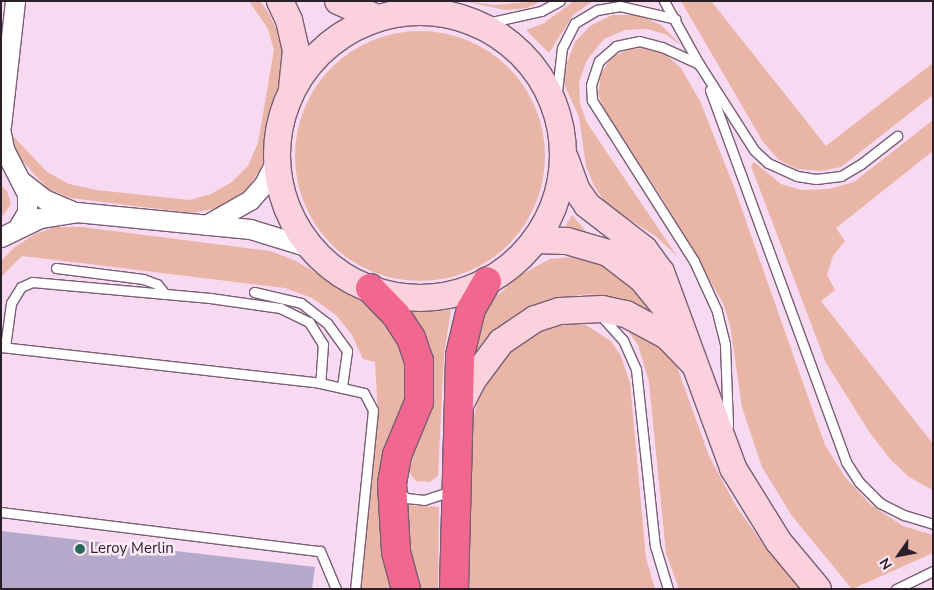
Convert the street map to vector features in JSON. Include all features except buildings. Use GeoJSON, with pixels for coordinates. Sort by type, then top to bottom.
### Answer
{"type":"FeatureCollection","features":[{"type":"Feature","properties":{"kind":"highway"},"geometry":{"type":"LineString","coordinates":[[454,589],[456,412],[464,332],[471,309],[487,281]]}},
{"type":"Feature","properties":{"kind":"highway"},"geometry":{"type":"LineString","coordinates":[[370,288],[407,330],[420,365],[419,402],[397,455],[392,484],[396,552],[406,589]]}},
{"type":"Feature","properties":{"kind":"main road"},"geometry":{"type":"LineString","coordinates":[[280,1],[290,20],[296,50],[291,92],[279,126],[277,158],[287,208],[309,247],[333,268],[370,288],[402,298],[438,299],[456,296],[487,281],[512,265],[535,240],[554,205],[562,152]]}},
{"type":"Feature","properties":{"kind":"main road"},"geometry":{"type":"LineString","coordinates":[[338,1],[377,18]]}},
{"type":"Feature","properties":{"kind":"main road"},"geometry":{"type":"LineString","coordinates":[[291,92],[321,51],[337,38],[377,18],[423,12],[478,24],[520,54],[543,84],[555,109],[562,152],[573,182],[587,205],[637,243],[656,264],[668,285],[728,456],[765,522],[818,589]]}},
{"type":"Feature","properties":{"kind":"main road"},"geometry":{"type":"LineString","coordinates":[[535,240],[574,242],[601,250],[622,261],[642,279],[686,336]]}},
{"type":"Feature","properties":{"kind":"main road"},"geometry":{"type":"LineString","coordinates":[[456,412],[490,352],[512,332],[548,315],[585,309],[613,311],[639,319],[667,336],[698,368]]}},
{"type":"Feature","properties":{"kind":"street"},"geometry":{"type":"LineString","coordinates":[[1,126],[15,1]]}},
{"type":"Feature","properties":{"kind":"street"},"geometry":{"type":"LineString","coordinates":[[1,133],[4,149],[22,182],[28,204],[8,235]]}},
{"type":"Feature","properties":{"kind":"street"},"geometry":{"type":"LineString","coordinates":[[204,226],[250,200],[264,184],[277,158]]}},
{"type":"Feature","properties":{"kind":"street"},"geometry":{"type":"LineString","coordinates":[[1,168],[52,204],[76,212],[260,230],[309,247]]}},
{"type":"Feature","properties":{"kind":"street"},"geometry":{"type":"LineString","coordinates":[[8,235],[50,215],[76,212]]}},
{"type":"Feature","properties":{"kind":"lane"},"geometry":{"type":"LineString","coordinates":[[478,24],[541,11],[560,1]]}},
{"type":"Feature","properties":{"kind":"lane"},"geometry":{"type":"LineString","coordinates":[[664,1],[676,19],[699,64],[748,143],[768,163],[787,173],[807,178],[841,176],[861,164],[897,136]]}},
{"type":"Feature","properties":{"kind":"lane"},"geometry":{"type":"LineString","coordinates":[[555,109],[560,56],[575,23],[597,10],[620,6],[676,19]]}},
{"type":"Feature","properties":{"kind":"lane"},"geometry":{"type":"LineString","coordinates":[[728,456],[725,344],[717,311],[699,269],[598,112],[590,93],[599,61],[626,42],[651,43],[699,64],[846,462],[859,482],[880,503],[904,515],[933,524]]}},
{"type":"Feature","properties":{"kind":"lane"},"geometry":{"type":"LineString","coordinates":[[56,268],[143,279],[157,284],[164,294]]}},
{"type":"Feature","properties":{"kind":"lane"},"geometry":{"type":"LineString","coordinates":[[320,383],[323,352],[321,336],[300,316],[268,306],[32,282],[17,292],[11,303],[3,347],[320,383],[364,393],[373,410],[355,589]]}},
{"type":"Feature","properties":{"kind":"lane"},"geometry":{"type":"LineString","coordinates":[[254,292],[301,303],[327,323],[347,351],[342,388]]}},
{"type":"Feature","properties":{"kind":"lane"},"geometry":{"type":"LineString","coordinates":[[585,309],[601,316],[616,330],[636,368],[655,546],[668,589]]}},
{"type":"Feature","properties":{"kind":"lane"},"geometry":{"type":"LineString","coordinates":[[392,484],[406,498],[424,500],[455,489]]}},
{"type":"Feature","properties":{"kind":"lane"},"geometry":{"type":"LineString","coordinates":[[1,512],[320,551],[336,589]]}},
{"type":"Feature","properties":{"kind":"lane"},"geometry":{"type":"LineString","coordinates":[[896,589],[933,571]]}},
{"type":"Feature","properties":{"kind":"shaded area"},"geometry":{"type":"Polygon","coordinates":[[[249,1],[260,1],[268,12],[281,39],[286,66],[261,168],[245,193],[224,207],[191,213],[71,198],[48,189],[16,154],[11,134],[47,172],[69,184],[96,190],[190,200],[211,194],[232,182],[248,166],[258,143],[274,50],[268,29],[249,1]]]}},
{"type":"Feature","properties":{"kind":"shaded area"},"geometry":{"type":"Polygon","coordinates":[[[463,1],[494,5],[541,1],[527,8],[505,10],[463,1]]]}},
{"type":"Feature","properties":{"kind":"shaded area"},"geometry":{"type":"Polygon","coordinates":[[[574,1],[593,1],[573,15],[549,53],[526,30],[544,23],[574,1]]]}},
{"type":"Feature","properties":{"kind":"shaded area"},"geometry":{"type":"Polygon","coordinates":[[[681,1],[711,1],[826,146],[933,63],[933,95],[841,167],[821,171],[797,169],[779,160],[763,142],[681,1]]]}},
{"type":"Feature","properties":{"kind":"shaded area"},"geometry":{"type":"Polygon","coordinates":[[[612,15],[639,15],[661,25],[682,46],[665,34],[647,29],[625,30],[604,39],[587,60],[579,82],[580,104],[587,123],[677,256],[654,235],[608,206],[594,186],[586,166],[579,117],[564,84],[567,63],[575,42],[590,26],[612,15]]]}},
{"type":"Feature","properties":{"kind":"shaded area"},"geometry":{"type":"Polygon","coordinates":[[[420,31],[444,34],[468,41],[489,52],[508,68],[524,87],[535,108],[542,132],[545,156],[542,180],[535,204],[524,225],[508,244],[489,260],[468,271],[444,278],[420,281],[396,278],[372,271],[351,260],[332,244],[316,225],[305,204],[298,180],[295,156],[298,132],[305,108],[316,87],[332,68],[351,52],[372,41],[396,34],[420,31]]]}},
{"type":"Feature","properties":{"kind":"shaded area"},"geometry":{"type":"Polygon","coordinates":[[[647,48],[665,54],[681,68],[700,101],[734,187],[825,445],[845,477],[870,504],[903,526],[933,535],[933,553],[852,589],[792,516],[762,467],[742,407],[730,325],[723,303],[660,195],[605,113],[598,94],[601,74],[611,58],[628,49],[647,48]]]}},
{"type":"Feature","properties":{"kind":"shaded area"},"geometry":{"type":"Polygon","coordinates":[[[933,120],[933,151],[836,228],[845,241],[833,256],[827,275],[835,290],[821,301],[933,444],[933,490],[909,477],[891,460],[870,433],[826,363],[751,166],[754,162],[781,184],[801,190],[829,189],[854,182],[933,120]]]}},
{"type":"Feature","properties":{"kind":"shaded area"},"geometry":{"type":"Polygon","coordinates":[[[1,186],[7,191],[11,204],[1,218],[1,186]]]}},
{"type":"Feature","properties":{"kind":"shaded area"},"geometry":{"type":"Polygon","coordinates":[[[572,215],[589,235],[561,234],[572,215]]]}},
{"type":"Feature","properties":{"kind":"shaded area"},"geometry":{"type":"Polygon","coordinates":[[[55,227],[82,227],[270,251],[294,260],[371,305],[386,318],[410,364],[398,589],[361,589],[378,414],[375,362],[363,359],[352,335],[336,315],[312,298],[285,288],[22,256],[1,277],[1,261],[15,247],[35,234],[55,227]]]}},
{"type":"Feature","properties":{"kind":"shaded area"},"geometry":{"type":"Polygon","coordinates":[[[583,256],[611,265],[658,315],[623,299],[590,294],[556,298],[525,312],[501,327],[474,353],[478,329],[491,302],[517,277],[550,259],[583,256]]]}},
{"type":"Feature","properties":{"kind":"shaded area"},"geometry":{"type":"Polygon","coordinates":[[[406,309],[429,312],[451,310],[444,354],[438,476],[430,482],[416,481],[406,469],[406,309]]]}},
{"type":"Feature","properties":{"kind":"shaded area"},"geometry":{"type":"Polygon","coordinates":[[[578,320],[611,341],[621,356],[630,383],[646,558],[655,589],[469,589],[471,424],[487,373],[531,331],[578,320]]]}},
{"type":"Feature","properties":{"kind":"shaded area"},"geometry":{"type":"Polygon","coordinates":[[[621,321],[665,350],[677,367],[709,456],[736,506],[768,551],[803,589],[679,589],[666,553],[649,382],[638,345],[621,321]]]}},
{"type":"Feature","properties":{"kind":"shaded area"},"geometry":{"type":"Polygon","coordinates":[[[405,505],[439,507],[438,589],[420,589],[411,567],[405,505]]]}},
{"type":"Feature","properties":{"kind":"place","name":"Leroy Merlin"},"geometry":{"type":"Point","coordinates":[80,549]}}]}
